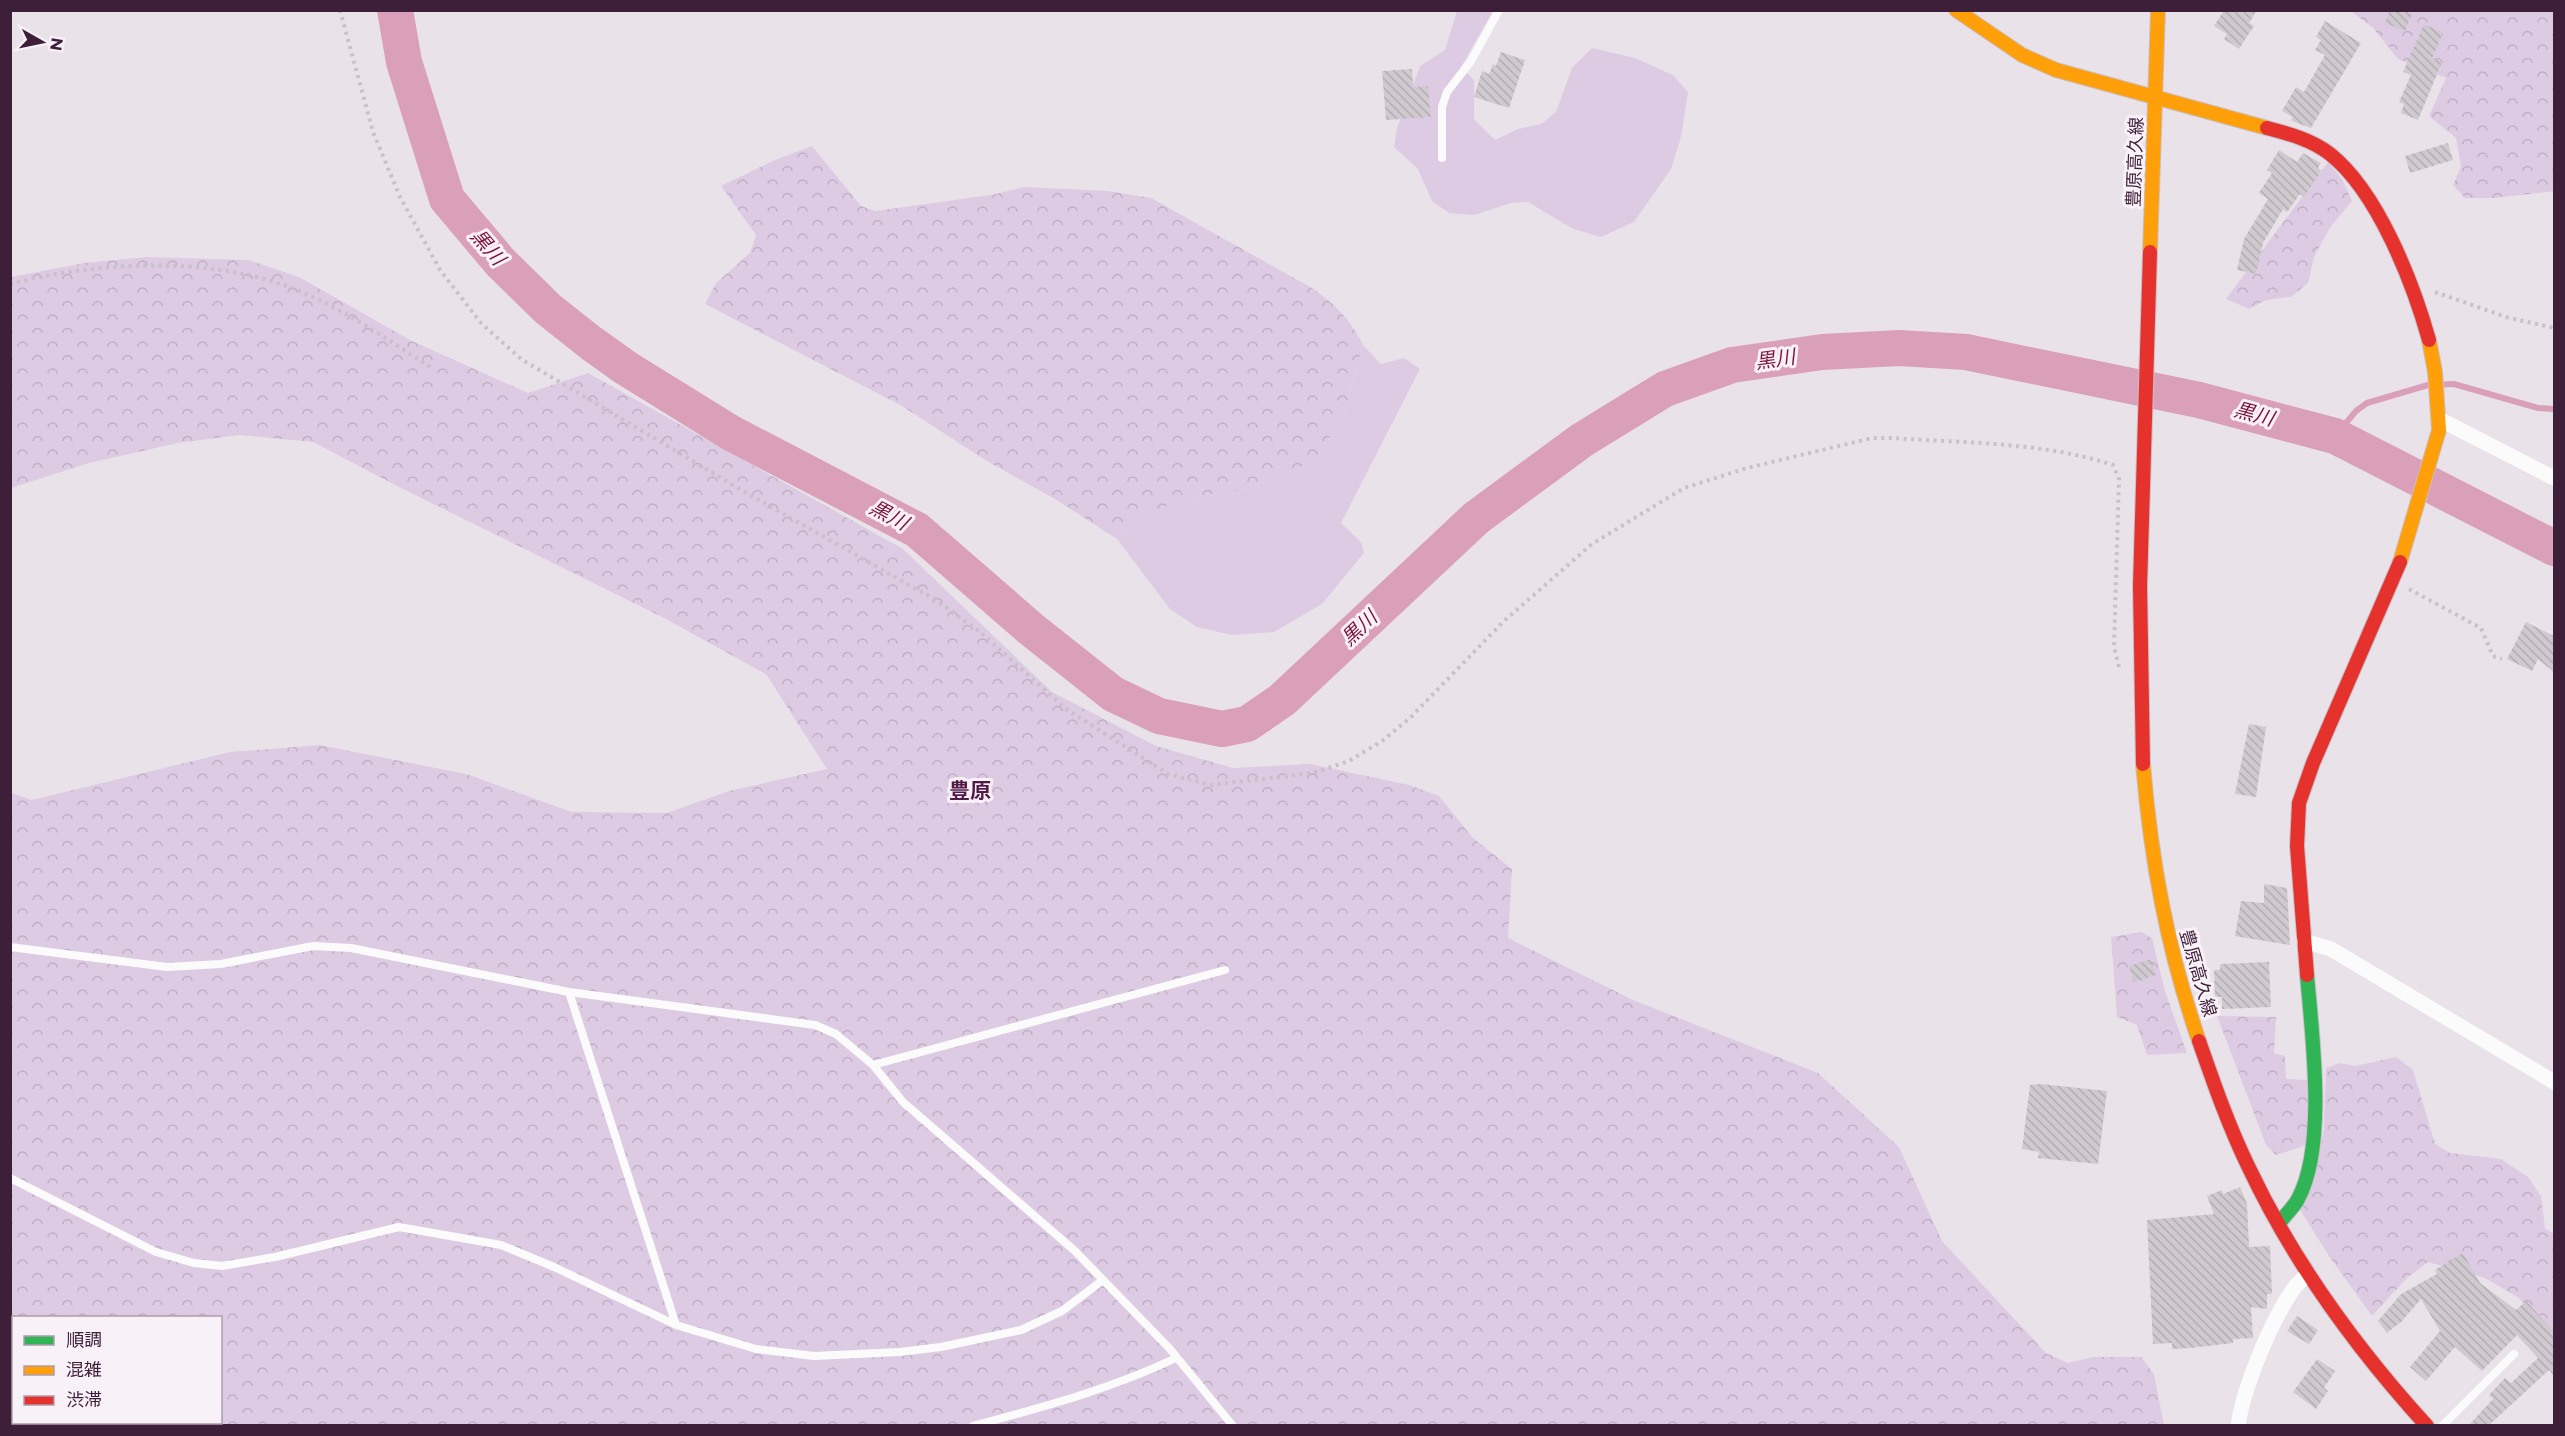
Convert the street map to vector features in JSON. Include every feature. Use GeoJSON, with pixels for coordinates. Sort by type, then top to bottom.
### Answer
{"type":"FeatureCollection","features":[{"type":"Feature","properties":{"kind":"street"},"geometry":{"type":"LineString","coordinates":[[1956,10],[2030,58],[2056,70],[2302,138],[2331,155],[2357,183],[2394,244],[2412,283],[2433,366],[2439,420],[2409,538],[2394,580],[2313,763],[2299,803],[2297,846],[2315,1072],[2310,1164],[2298,1198],[2281,1221]]}},
{"type":"Feature","properties":{"kind":"street","name":"豊原高久線"},"geometry":{"type":"LineString","coordinates":[[2158,10],[2147,315],[2140,607],[2143,759],[2150,832],[2161,898],[2174,964],[2219,1099],[2250,1169],[2281,1221],[2308,1274],[2349,1334],[2386,1382],[2427,1425]]}},
{"type":"Feature","properties":{"kind":"street"},"geometry":{"type":"LineString","coordinates":[[2439,420],[2554,478]]}},
{"type":"Feature","properties":{"kind":"street"},"geometry":{"type":"LineString","coordinates":[[2304,941],[2331,949],[2554,1082]]}},
{"type":"Feature","properties":{"kind":"street"},"geometry":{"type":"LineString","coordinates":[[2238,1425],[2249,1385],[2281,1309],[2293,1288],[2308,1274]]}},
{"type":"Feature","properties":{"kind":"lane"},"geometry":{"type":"LineString","coordinates":[[1442,158],[1442,107],[1448,92],[1472,61],[1499,10]]}},
{"type":"Feature","properties":{"kind":"lane"},"geometry":{"type":"LineString","coordinates":[[10,947],[167,967],[221,964],[313,946],[351,948],[569,992],[815,1025],[836,1034],[873,1065],[903,1102],[1076,1251],[1176,1358],[1233,1425]]}},
{"type":"Feature","properties":{"kind":"lane"},"geometry":{"type":"LineString","coordinates":[[873,1065],[1225,970]]}},
{"type":"Feature","properties":{"kind":"lane"},"geometry":{"type":"LineString","coordinates":[[569,992],[676,1325]]}},
{"type":"Feature","properties":{"kind":"lane"},"geometry":{"type":"LineString","coordinates":[[10,1178],[156,1252],[194,1263],[222,1266],[275,1257],[399,1227],[501,1245],[676,1325],[756,1348],[814,1356],[900,1352],[941,1347],[1021,1330],[1062,1311],[1103,1280]]}},
{"type":"Feature","properties":{"kind":"lane"},"geometry":{"type":"LineString","coordinates":[[2442,1425],[2514,1354]]}},
{"type":"Feature","properties":{"kind":"lane"},"geometry":{"type":"LineString","coordinates":[[973,1425],[1069,1400],[1137,1376],[1176,1358]]}},
{"type":"Feature","properties":{"kind":"path"},"geometry":{"type":"LineString","coordinates":[[340,10],[373,132],[400,197],[440,270],[481,322],[521,359],[755,498],[934,599],[979,631],[1066,709],[1167,774],[1211,785],[1313,774],[1349,761],[1382,741],[1410,718],[1504,621],[1592,544],[1684,488],[1748,468],[1872,438],[2022,446],[2098,460],[2113,465],[2119,479],[2114,647],[2120,682]]}},
{"type":"Feature","properties":{"kind":"path"},"geometry":{"type":"LineString","coordinates":[[10,284],[116,266],[166,266],[250,274],[289,286],[366,325],[430,367]]}},
{"type":"Feature","properties":{"kind":"path"},"geometry":{"type":"LineString","coordinates":[[2412,283],[2506,317],[2554,328]]}},
{"type":"Feature","properties":{"kind":"path"},"geometry":{"type":"LineString","coordinates":[[2394,580],[2481,628],[2493,656],[2502,659]]}},
{"type":"Feature","properties":{"kind":"green space"},"geometry":{"type":"Polygon","coordinates":[[[1457,11],[1493,11],[1461,67],[1474,80],[1474,119],[1495,140],[1518,129],[1541,124],[1556,112],[1572,68],[1592,48],[1635,58],[1673,75],[1688,92],[1681,137],[1671,169],[1634,222],[1601,237],[1573,229],[1528,202],[1511,203],[1474,215],[1449,213],[1432,201],[1418,169],[1394,147],[1397,128],[1420,66],[1445,50],[1457,11]]]}},
{"type":"Feature","properties":{"kind":"green space"},"geometry":{"type":"Polygon","coordinates":[[[2351,11],[2554,11],[2554,191],[2494,198],[2465,198],[2453,185],[2461,167],[2456,138],[2429,116],[2446,78],[2398,59],[2373,28],[2351,11]]]}},
{"type":"Feature","properties":{"kind":"green space"},"geometry":{"type":"Polygon","coordinates":[[[812,146],[861,206],[875,211],[991,195],[1025,187],[1108,191],[1151,198],[1312,288],[1342,313],[1363,345],[1343,417],[1312,462],[1248,489],[1183,498],[1135,522],[1117,539],[1055,499],[985,460],[902,406],[705,304],[716,283],[750,253],[756,235],[721,186],[775,160],[812,146]]]}},
{"type":"Feature","properties":{"kind":"green space"},"geometry":{"type":"Polygon","coordinates":[[[2328,162],[2342,179],[2352,201],[2329,229],[2314,257],[2308,283],[2291,297],[2266,300],[2249,309],[2226,299],[2328,162]]]}},
{"type":"Feature","properties":{"kind":"green space"},"geometry":{"type":"Polygon","coordinates":[[[146,257],[249,260],[299,277],[412,341],[528,393],[588,373],[903,549],[1052,692],[1156,746],[1233,768],[1310,764],[1409,785],[1439,796],[1473,838],[1512,869],[1508,938],[1633,1000],[1818,1073],[1899,1147],[1942,1241],[2046,1353],[2068,1363],[2094,1357],[2141,1357],[2154,1374],[2164,1425],[11,1425],[11,793],[32,800],[230,752],[320,745],[466,774],[572,812],[667,813],[729,791],[827,769],[766,674],[662,617],[313,442],[239,435],[178,443],[89,463],[11,488],[11,277],[84,263],[146,257]]]}},
{"type":"Feature","properties":{"kind":"green space"},"geometry":{"type":"Polygon","coordinates":[[[1363,345],[1381,364],[1404,358],[1420,369],[1341,523],[1361,542],[1364,553],[1322,604],[1274,632],[1232,635],[1197,627],[1170,609],[1117,539],[1135,522],[1183,498],[1248,489],[1343,417],[1363,345]]]}},
{"type":"Feature","properties":{"kind":"green space"},"geometry":{"type":"Polygon","coordinates":[[[2141,932],[2152,938],[2165,991],[2187,1053],[2147,1055],[2137,1025],[2117,1017],[2111,937],[2141,932]]]}},
{"type":"Feature","properties":{"kind":"green space"},"geometry":{"type":"Polygon","coordinates":[[[2217,1016],[2276,1017],[2274,1053],[2285,1056],[2286,1079],[2308,1080],[2307,1145],[2276,1155],[2266,1145],[2217,1016]]]}},
{"type":"Feature","properties":{"kind":"green space"},"geometry":{"type":"Polygon","coordinates":[[[2396,1057],[2413,1070],[2435,1144],[2450,1153],[2501,1159],[2528,1177],[2541,1196],[2545,1228],[2554,1234],[2554,1336],[2519,1298],[2485,1278],[2428,1262],[2407,1278],[2372,1316],[2329,1256],[2300,1210],[2316,1173],[2324,1128],[2326,1068],[2340,1063],[2355,1066],[2396,1057]]]}},
{"type":"Feature","properties":{"kind":"building"},"geometry":{"type":"Polygon","coordinates":[[[2224,10],[2257,10],[2249,23],[2254,26],[2239,49],[2224,39],[2227,34],[2214,26],[2224,10]]]}},
{"type":"Feature","properties":{"kind":"building"},"geometry":{"type":"Polygon","coordinates":[[[2390,10],[2403,10],[2412,14],[2405,31],[2385,23],[2390,10]]]}},
{"type":"Feature","properties":{"kind":"building"},"geometry":{"type":"Polygon","coordinates":[[[2325,21],[2361,43],[2311,128],[2291,120],[2293,117],[2282,111],[2296,87],[2304,92],[2325,55],[2315,50],[2321,40],[2316,37],[2325,21]]]}},
{"type":"Feature","properties":{"kind":"building"},"geometry":{"type":"Polygon","coordinates":[[[2424,24],[2443,33],[2432,58],[2442,62],[2418,120],[2401,113],[2404,104],[2399,102],[2411,75],[2403,72],[2424,24]]]}},
{"type":"Feature","properties":{"kind":"building"},"geometry":{"type":"Polygon","coordinates":[[[1501,52],[1525,60],[1509,108],[1474,97],[1482,71],[1489,74],[1493,64],[1496,66],[1501,52]]]}},
{"type":"Feature","properties":{"kind":"building"},"geometry":{"type":"Polygon","coordinates":[[[1412,69],[1413,87],[1428,86],[1431,117],[1386,120],[1382,71],[1412,69]]]}},
{"type":"Feature","properties":{"kind":"building"},"geometry":{"type":"Polygon","coordinates":[[[2448,143],[2453,160],[2410,173],[2405,156],[2448,143]]]}},
{"type":"Feature","properties":{"kind":"building"},"geometry":{"type":"Polygon","coordinates":[[[2279,150],[2297,162],[2303,153],[2321,163],[2318,168],[2321,171],[2304,197],[2300,194],[2287,212],[2283,209],[2263,243],[2256,274],[2237,270],[2244,239],[2268,199],[2259,193],[2272,173],[2267,170],[2279,150]]]}},
{"type":"Feature","properties":{"kind":"building"},"geometry":{"type":"Polygon","coordinates":[[[2526,622],[2554,636],[2554,672],[2538,659],[2532,671],[2507,659],[2526,622]]]}},
{"type":"Feature","properties":{"kind":"building"},"geometry":{"type":"Polygon","coordinates":[[[2249,724],[2266,727],[2256,797],[2235,794],[2249,724]]]}},
{"type":"Feature","properties":{"kind":"building"},"geometry":{"type":"Polygon","coordinates":[[[2264,884],[2287,888],[2290,945],[2235,936],[2241,901],[2264,903],[2264,884]]]}},
{"type":"Feature","properties":{"kind":"building"},"geometry":{"type":"Polygon","coordinates":[[[2151,959],[2156,975],[2134,982],[2129,966],[2151,959]]]}},
{"type":"Feature","properties":{"kind":"building"},"geometry":{"type":"Polygon","coordinates":[[[2269,962],[2271,1007],[2222,1009],[2222,997],[2215,997],[2214,970],[2220,970],[2220,964],[2269,962]]]}},
{"type":"Feature","properties":{"kind":"building"},"geometry":{"type":"Polygon","coordinates":[[[2041,1084],[2107,1091],[2098,1164],[2038,1158],[2039,1152],[2022,1149],[2030,1085],[2041,1084]]]}},
{"type":"Feature","properties":{"kind":"building"},"geometry":{"type":"Polygon","coordinates":[[[2240,1187],[2247,1204],[2249,1247],[2270,1246],[2272,1294],[2267,1294],[2267,1309],[2251,1307],[2253,1338],[2233,1339],[2233,1343],[2190,1348],[2172,1349],[2172,1343],[2153,1344],[2147,1220],[2214,1214],[2207,1196],[2222,1190],[2223,1194],[2240,1187]]]}},
{"type":"Feature","properties":{"kind":"building"},"geometry":{"type":"Polygon","coordinates":[[[2463,1253],[2480,1283],[2516,1310],[2526,1301],[2554,1332],[2554,1376],[2549,1370],[2489,1425],[2469,1425],[2493,1399],[2489,1395],[2505,1378],[2511,1383],[2538,1358],[2517,1335],[2482,1371],[2455,1347],[2426,1381],[2410,1367],[2440,1331],[2421,1299],[2402,1321],[2387,1333],[2378,1321],[2401,1294],[2437,1274],[2435,1270],[2463,1253]]]}},
{"type":"Feature","properties":{"kind":"building"},"geometry":{"type":"Polygon","coordinates":[[[2297,1316],[2318,1330],[2309,1344],[2287,1331],[2297,1316]]]}},
{"type":"Feature","properties":{"kind":"building"},"geometry":{"type":"Polygon","coordinates":[[[2317,1359],[2335,1371],[2324,1388],[2328,1391],[2316,1409],[2293,1392],[2317,1359]]]}},
{"type":"Feature","properties":{"kind":"waterway","name":"黒川"},"geometry":{"type":"LineString","coordinates":[[395,10],[404,62],[447,199],[501,263],[548,309],[626,368],[731,433],[917,530],[1031,629],[1113,694],[1159,716],[1222,729],[1247,724],[1282,700],[1476,518],[1582,440],[1665,389],[1732,365],[1822,352],[1899,348],[1966,352],[2199,400],[2335,436],[2554,548]]}},
{"type":"Feature","properties":{"kind":"waterway"},"geometry":{"type":"LineString","coordinates":[[2335,436],[2356,411],[2367,403],[2428,385],[2454,384],[2538,408],[2554,409]]}},
{"type":"Feature","properties":{"kind":"traffic: fast"},"geometry":{"type":"LineString","coordinates":[[2281,1221],[2298,1199],[2307,1177],[2312,1150],[2315,1090],[2307,975]]}},
{"type":"Feature","properties":{"kind":"traffic: slow"},"geometry":{"type":"LineString","coordinates":[[1956,10],[2022,55],[2056,70],[2267,128]]}},
{"type":"Feature","properties":{"kind":"traffic: slow"},"geometry":{"type":"LineString","coordinates":[[2150,252],[2158,10]]}},
{"type":"Feature","properties":{"kind":"traffic: slow"},"geometry":{"type":"LineString","coordinates":[[2400,562],[2439,430],[2435,372],[2429,340]]}},
{"type":"Feature","properties":{"kind":"traffic: slow"},"geometry":{"type":"LineString","coordinates":[[2143,764],[2146,800],[2162,904],[2178,972],[2199,1041]]}},
{"type":"Feature","properties":{"kind":"traffic: jam"},"geometry":{"type":"LineString","coordinates":[[2267,128],[2300,138],[2323,149],[2347,171],[2363,191],[2392,240],[2414,292],[2429,340]]}},
{"type":"Feature","properties":{"kind":"traffic: jam"},"geometry":{"type":"LineString","coordinates":[[2143,764],[2140,586],[2150,252]]}},
{"type":"Feature","properties":{"kind":"traffic: jam"},"geometry":{"type":"LineString","coordinates":[[2307,975],[2297,846],[2299,803],[2313,763],[2400,562]]}},
{"type":"Feature","properties":{"kind":"traffic: jam"},"geometry":{"type":"LineString","coordinates":[[2199,1041],[2242,1153],[2267,1203],[2306,1271],[2351,1335],[2427,1426]]}},
{"type":"Feature","properties":{"kind":"district","name":"豊原"},"geometry":{"type":"Point","coordinates":[970,791]}}]}
